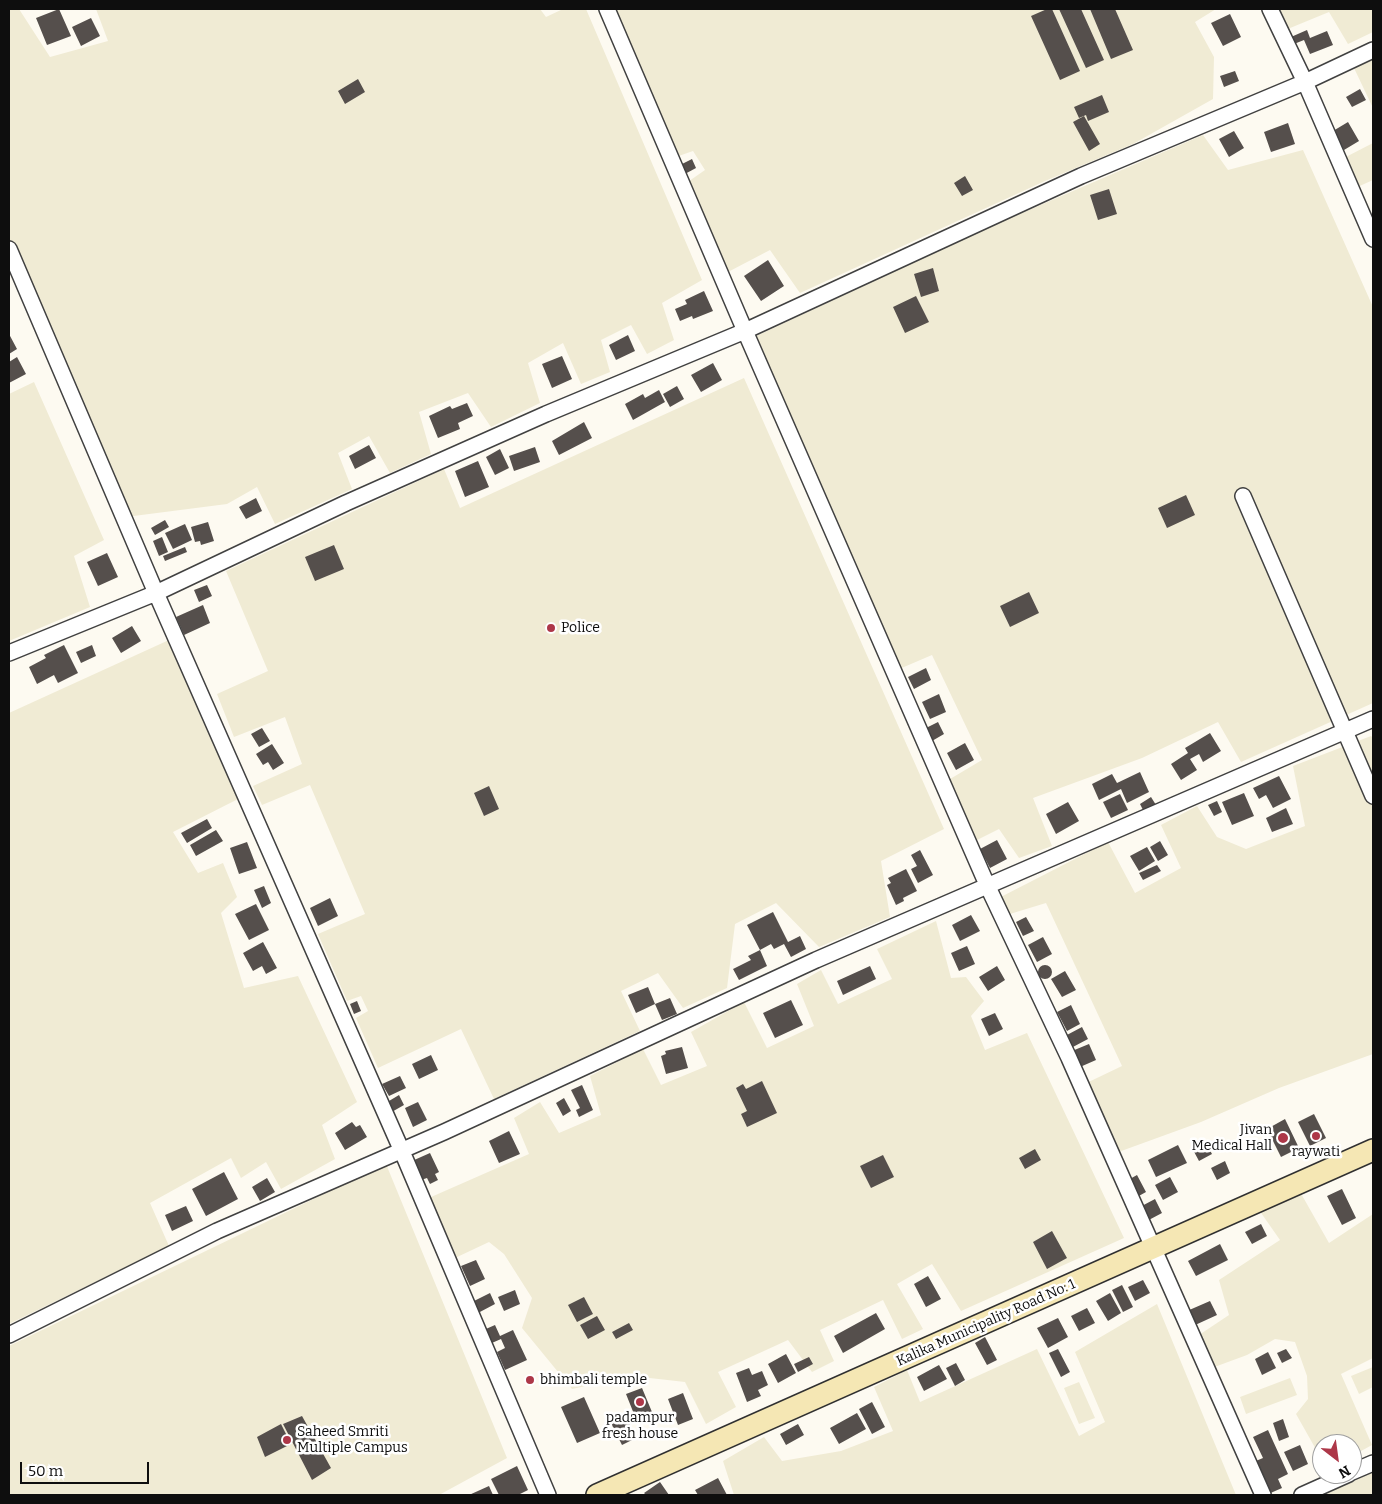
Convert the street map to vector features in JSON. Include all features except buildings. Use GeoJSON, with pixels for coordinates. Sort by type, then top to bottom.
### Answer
{"type":"FeatureCollection","features":[{"type":"Feature","properties":{"kind":"street"},"geometry":{"type":"LineString","coordinates":[[607,9],[745,331],[988,887],[1069,1058],[1192,1339],[1263,1495]]}},
{"type":"Feature","properties":{"kind":"street"},"geometry":{"type":"LineString","coordinates":[[1270,9],[1305,82],[1373,239]]}},
{"type":"Feature","properties":{"kind":"street"},"geometry":{"type":"LineString","coordinates":[[9,653],[156,593],[346,503],[537,418],[745,331],[1081,176],[1305,82],[1373,50]]}},
{"type":"Feature","properties":{"kind":"street"},"geometry":{"type":"LineString","coordinates":[[9,249],[156,593],[400,1149],[548,1495]]}},
{"type":"Feature","properties":{"kind":"street"},"geometry":{"type":"LineString","coordinates":[[1243,496],[1373,796]]}},
{"type":"Feature","properties":{"kind":"street"},"geometry":{"type":"LineString","coordinates":[[9,1335],[218,1231],[400,1149],[444,1132],[816,960],[1373,719]]}},
{"type":"Feature","properties":{"kind":"street","name":"Kalika Municipality Road No: 1"},"geometry":{"type":"LineString","coordinates":[[597,1495],[1373,1150]]}},
{"type":"Feature","properties":{"kind":"street"},"geometry":{"type":"LineString","coordinates":[[1302,1495],[1326,1484]]}},
{"type":"Feature","properties":{"kind":"shaded area"},"geometry":{"type":"Polygon","coordinates":[[[9,9],[19,9],[50,57],[108,41],[96,9],[540,9],[546,17],[563,9],[586,9],[702,280],[662,303],[674,340],[647,354],[631,325],[601,340],[610,372],[581,384],[563,343],[528,363],[540,403],[491,427],[468,393],[419,412],[431,454],[390,473],[369,436],[338,453],[352,489],[275,524],[257,487],[227,504],[118,518],[9,263],[9,9]]]}},
{"type":"Feature","properties":{"kind":"shaded area"},"geometry":{"type":"Polygon","coordinates":[[[609,9],[1216,9],[1195,22],[1214,57],[1213,99],[1133,144],[1045,181],[800,293],[770,250],[728,272],[682,186],[705,170],[693,151],[670,159],[609,9]]]}},
{"type":"Feature","properties":{"kind":"shaded area"},"geometry":{"type":"Polygon","coordinates":[[[1266,9],[1373,9],[1373,32],[1348,44],[1329,12],[1278,33],[1266,9]]]}},
{"type":"Feature","properties":{"kind":"shaded area"},"geometry":{"type":"Polygon","coordinates":[[[1373,60],[1373,108],[1354,68],[1373,60]]]}},
{"type":"Feature","properties":{"kind":"shaded area"},"geometry":{"type":"Polygon","coordinates":[[[1203,135],[1228,170],[1303,150],[1373,307],[1373,703],[1241,762],[1218,722],[1142,758],[1033,798],[1052,846],[1019,858],[999,829],[971,843],[945,782],[982,760],[932,655],[897,670],[754,337],[994,225],[1203,135]]]}},
{"type":"Feature","properties":{"kind":"shaded area"},"geometry":{"type":"Polygon","coordinates":[[[1373,143],[1373,180],[1353,189],[1340,160],[1373,143]]]}},
{"type":"Feature","properties":{"kind":"shaded area"},"geometry":{"type":"Polygon","coordinates":[[[744,378],[944,829],[881,861],[890,917],[819,947],[776,903],[735,924],[727,988],[683,1008],[658,973],[621,991],[640,1031],[494,1099],[461,1029],[378,1068],[356,1018],[368,1011],[361,996],[347,1001],[318,934],[365,914],[310,785],[262,805],[253,786],[302,764],[285,717],[234,737],[217,694],[268,671],[226,571],[444,469],[460,508],[744,378]]]}},
{"type":"Feature","properties":{"kind":"shaded area"},"geometry":{"type":"Polygon","coordinates":[[[34,382],[104,540],[74,556],[90,607],[9,641],[9,394],[34,382]]]}},
{"type":"Feature","properties":{"kind":"shaded area"},"geometry":{"type":"Polygon","coordinates":[[[169,640],[240,798],[173,832],[198,873],[223,863],[237,897],[221,913],[244,988],[298,976],[357,1102],[322,1125],[335,1159],[281,1189],[266,1162],[241,1178],[231,1158],[150,1203],[169,1246],[9,1324],[9,713],[169,640]]]}},
{"type":"Feature","properties":{"kind":"shaded area"},"geometry":{"type":"Polygon","coordinates":[[[1371,736],[1373,738],[1373,1054],[1279,1088],[1201,1122],[1113,1154],[1074,1089],[1122,1066],[1046,903],[1000,917],[993,901],[1108,842],[1135,893],[1181,868],[1161,825],[1197,806],[1217,837],[1246,849],[1305,826],[1293,766],[1371,736]]]}},
{"type":"Feature","properties":{"kind":"shaded area"},"geometry":{"type":"Polygon","coordinates":[[[936,921],[951,978],[966,977],[984,1001],[971,1016],[985,1050],[1027,1033],[1124,1238],[961,1311],[932,1264],[897,1284],[923,1329],[902,1339],[883,1300],[820,1330],[834,1361],[812,1372],[788,1340],[718,1372],[736,1407],[706,1424],[685,1382],[632,1376],[572,1389],[522,1328],[532,1298],[504,1254],[489,1242],[455,1258],[422,1201],[529,1154],[514,1118],[540,1102],[559,1133],[601,1115],[590,1076],[643,1049],[661,1085],[707,1066],[691,1032],[744,1002],[767,1048],[814,1026],[797,984],[821,970],[838,1004],[892,979],[877,949],[936,921]]]}},
{"type":"Feature","properties":{"kind":"shaded area"},"geometry":{"type":"Polygon","coordinates":[[[386,1164],[507,1458],[439,1495],[9,1495],[9,1346],[386,1164]]]}},
{"type":"Feature","properties":{"kind":"shaded area"},"geometry":{"type":"Polygon","coordinates":[[[1299,1190],[1329,1243],[1373,1214],[1373,1358],[1341,1374],[1372,1445],[1362,1450],[1362,1434],[1312,1434],[1312,1442],[1296,1414],[1308,1399],[1307,1376],[1295,1342],[1275,1339],[1247,1355],[1209,1369],[1196,1337],[1229,1315],[1219,1280],[1280,1240],[1259,1210],[1299,1190]]]}},
{"type":"Feature","properties":{"kind":"shaded area"},"geometry":{"type":"Polygon","coordinates":[[[1157,1304],[1236,1495],[734,1495],[723,1461],[764,1437],[782,1461],[841,1451],[893,1431],[874,1387],[907,1370],[920,1402],[1037,1349],[1079,1436],[1105,1422],[1075,1352],[1157,1304]]]}},
{"type":"Feature","properties":{"kind":"shaded area"},"geometry":{"type":"Polygon","coordinates":[[[1373,1367],[1373,1387],[1359,1394],[1351,1376],[1373,1367]]]}},
{"type":"Feature","properties":{"kind":"shaded area"},"geometry":{"type":"Polygon","coordinates":[[[1290,1378],[1297,1395],[1246,1414],[1240,1397],[1290,1378]]]}},
{"type":"Feature","properties":{"kind":"shaded area"},"geometry":{"type":"Polygon","coordinates":[[[1079,1382],[1095,1418],[1079,1424],[1064,1388],[1079,1382]]]}},
{"type":"Feature","properties":{"kind":"shaded area"},"geometry":{"type":"Polygon","coordinates":[[[1373,1472],[1373,1495],[1324,1495],[1347,1484],[1362,1484],[1362,1477],[1373,1472]]]}},
{"type":"Feature","properties":{"kind":"place","name":"Police"},"geometry":{"type":"Point","coordinates":[551,628]}},
{"type":"Feature","properties":{"kind":"place","name":"raywati"},"geometry":{"type":"Point","coordinates":[1316,1136]}},
{"type":"Feature","properties":{"kind":"place","name":"Jivan Medical Hall"},"geometry":{"type":"Point","coordinates":[1283,1138]}},
{"type":"Feature","properties":{"kind":"place","name":"bhimbali temple"},"geometry":{"type":"Point","coordinates":[530,1380]}},
{"type":"Feature","properties":{"kind":"place","name":"padampur fresh house"},"geometry":{"type":"Point","coordinates":[640,1402]}},
{"type":"Feature","properties":{"kind":"place","name":"Saheed Smriti Multiple Campus"},"geometry":{"type":"Point","coordinates":[287,1440]}}]}
